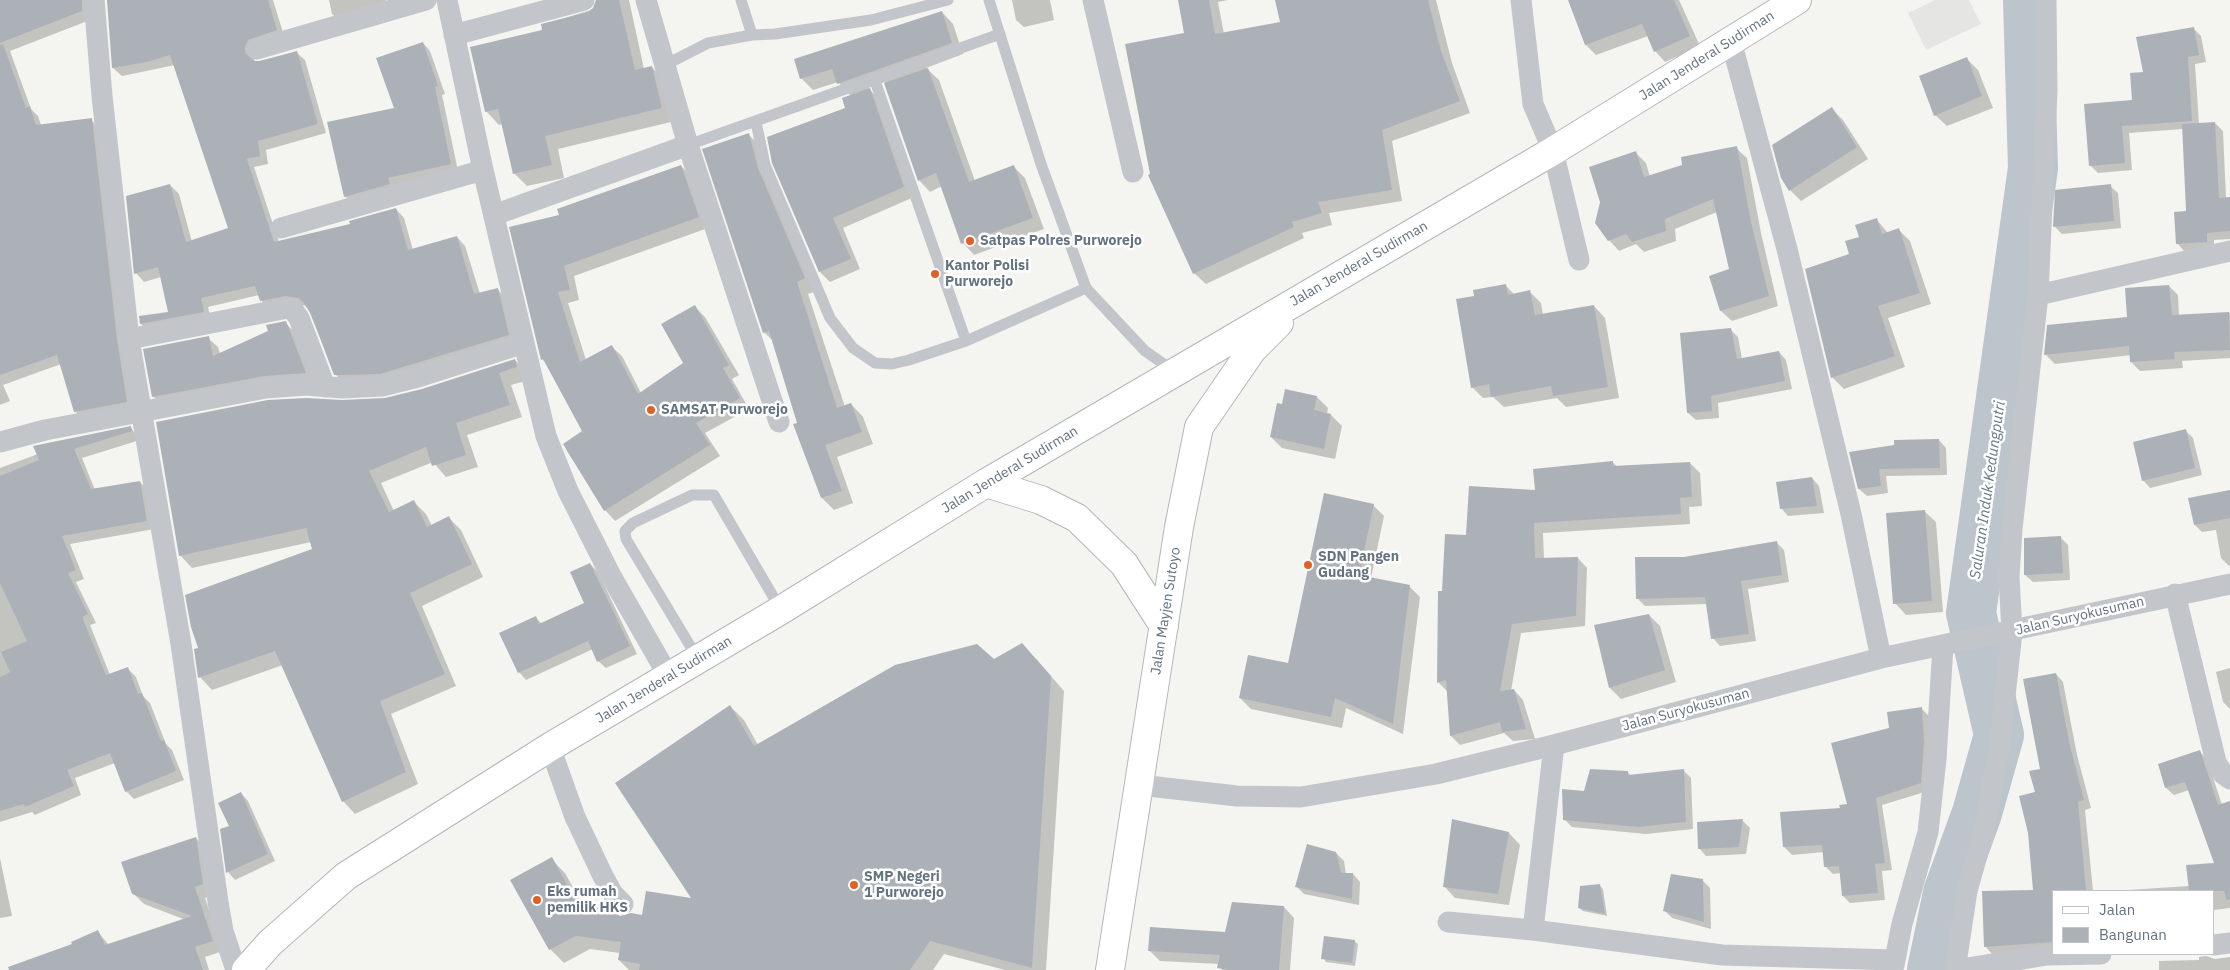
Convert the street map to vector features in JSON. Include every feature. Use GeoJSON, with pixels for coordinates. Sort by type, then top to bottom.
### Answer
{"type":"FeatureCollection","features":[{"type":"Feature","properties":{"kind":"main road","name":"Jalan Jenderal Sudirman"},"geometry":{"type":"LineString","coordinates":[[246,970],[270,943],[346,876],[550,747],[781,610],[986,484],[1553,151],[1797,0]]}},
{"type":"Feature","properties":{"kind":"main road","name":"Jalan Mayjen Sutoyo"},"geometry":{"type":"LineString","coordinates":[[1110,970],[1179,527],[1199,427],[1252,350],[1311,292]]}},
{"type":"Feature","properties":{"kind":"main road"},"geometry":{"type":"LineString","coordinates":[[986,484],[1041,500],[1077,518],[1124,564],[1164,626]]}},
{"type":"Feature","properties":{"kind":"street"},"geometry":{"type":"LineString","coordinates":[[94,0],[103,106],[129,339],[181,644],[218,902],[223,931],[236,970]]}},
{"type":"Feature","properties":{"kind":"street"},"geometry":{"type":"LineString","coordinates":[[257,49],[426,0]]}},
{"type":"Feature","properties":{"kind":"street"},"geometry":{"type":"LineString","coordinates":[[447,0],[483,170],[546,436],[568,491],[611,576],[669,677]]}},
{"type":"Feature","properties":{"kind":"street"},"geometry":{"type":"LineString","coordinates":[[454,35],[584,0]]}},
{"type":"Feature","properties":{"kind":"street"},"geometry":{"type":"LineString","coordinates":[[646,0],[688,145],[779,422]]}},
{"type":"Feature","properties":{"kind":"street"},"geometry":{"type":"LineString","coordinates":[[1093,0],[1133,172]]}},
{"type":"Feature","properties":{"kind":"street"},"geometry":{"type":"LineString","coordinates":[[1521,0],[1533,104],[1553,151],[1579,260]]}},
{"type":"Feature","properties":{"kind":"street"},"geometry":{"type":"LineString","coordinates":[[2046,0],[2048,90],[2038,295],[2012,529],[2004,633],[1999,751],[1984,830],[1967,891],[1955,970],[2047,955],[2089,960]]}},
{"type":"Feature","properties":{"kind":"street"},"geometry":{"type":"LineString","coordinates":[[1731,41],[1787,249],[1851,514],[1881,658]]}},
{"type":"Feature","properties":{"kind":"street"},"geometry":{"type":"LineString","coordinates":[[494,215],[688,145]]}},
{"type":"Feature","properties":{"kind":"street"},"geometry":{"type":"LineString","coordinates":[[281,228],[483,170]]}},
{"type":"Feature","properties":{"kind":"street"},"geometry":{"type":"LineString","coordinates":[[2038,295],[2230,251]]}},
{"type":"Feature","properties":{"kind":"street"},"geometry":{"type":"LineString","coordinates":[[129,339],[288,308],[299,318],[324,387]]}},
{"type":"Feature","properties":{"kind":"street"},"geometry":{"type":"LineString","coordinates":[[0,442],[45,430],[266,388],[306,385],[342,388],[382,386],[418,377],[524,343]]}},
{"type":"Feature","properties":{"kind":"street","name":"Jalan Suryokusuman"},"geometry":{"type":"LineString","coordinates":[[1139,785],[1237,796],[1301,798],[1436,774],[1554,745],[1881,658],[2004,633],[2175,594],[2230,584]]}},
{"type":"Feature","properties":{"kind":"street"},"geometry":{"type":"LineString","coordinates":[[2175,594],[2216,762],[2223,774],[2230,779]]}},
{"type":"Feature","properties":{"kind":"street"},"geometry":{"type":"LineString","coordinates":[[1448,922],[1533,930],[1722,956],[1894,965],[1902,924],[1928,832],[1936,758],[1943,646]]}},
{"type":"Feature","properties":{"kind":"street"},"geometry":{"type":"LineString","coordinates":[[1533,930],[1554,745]]}},
{"type":"Feature","properties":{"kind":"street"},"geometry":{"type":"LineString","coordinates":[[550,747],[575,817],[603,876],[613,894],[622,904]]}},
{"type":"Feature","properties":{"kind":"street"},"geometry":{"type":"LineString","coordinates":[[2215,945],[2230,943]]}},
{"type":"Feature","properties":{"kind":"lane"},"geometry":{"type":"LineString","coordinates":[[741,0],[752,34]]}},
{"type":"Feature","properties":{"kind":"lane"},"geometry":{"type":"LineString","coordinates":[[665,65],[708,43],[752,34],[775,34],[871,20],[948,0]]}},
{"type":"Feature","properties":{"kind":"lane"},"geometry":{"type":"LineString","coordinates":[[989,0],[1041,164],[1086,288],[1145,351],[1175,372]]}},
{"type":"Feature","properties":{"kind":"lane"},"geometry":{"type":"LineString","coordinates":[[688,145],[1000,34]]}},
{"type":"Feature","properties":{"kind":"lane"},"geometry":{"type":"LineString","coordinates":[[874,78],[966,341]]}},
{"type":"Feature","properties":{"kind":"lane"},"geometry":{"type":"LineString","coordinates":[[756,122],[765,165],[830,318],[853,348],[875,363],[892,364],[966,341],[1086,288]]}},
{"type":"Feature","properties":{"kind":"lane"},"geometry":{"type":"LineString","coordinates":[[698,659],[626,539],[625,531],[633,523],[692,495],[714,495],[781,610]]}},
{"type":"Feature","properties":{"kind":"shaded area"},"geometry":{"type":"Polygon","coordinates":[[[1935,0],[1969,0],[1981,24],[1926,50],[1908,13],[1935,0]]]}},
{"type":"Feature","properties":{"kind":"building"},"geometry":{"type":"Polygon","coordinates":[[[0,0],[82,0],[82,11],[0,43],[0,0]]]}},
{"type":"Feature","properties":{"kind":"building"},"geometry":{"type":"Polygon","coordinates":[[[107,0],[268,0],[277,30],[248,40],[245,46],[245,53],[254,61],[260,61],[297,51],[318,124],[258,141],[260,156],[247,159],[274,242],[350,224],[349,221],[396,208],[408,250],[457,236],[474,294],[498,288],[509,335],[380,374],[334,375],[311,314],[303,302],[298,298],[286,296],[260,301],[255,286],[201,298],[204,312],[140,324],[139,316],[168,312],[158,267],[134,274],[126,196],[170,184],[186,242],[228,228],[170,55],[147,62],[112,68],[107,0]]]}},
{"type":"Feature","properties":{"kind":"building"},"geometry":{"type":"Polygon","coordinates":[[[596,0],[619,0],[635,70],[652,66],[662,108],[545,136],[552,165],[513,174],[498,109],[485,112],[470,47],[542,30],[541,24],[588,12],[593,8],[596,0]]]}},
{"type":"Feature","properties":{"kind":"building"},"geometry":{"type":"Polygon","coordinates":[[[1178,0],[1209,0],[1215,34],[1280,22],[1275,0],[1428,0],[1441,51],[1460,101],[1382,130],[1392,190],[1318,202],[1322,213],[1292,222],[1294,227],[1193,274],[1148,175],[1150,174],[1125,44],[1184,33],[1178,0]]]}},
{"type":"Feature","properties":{"kind":"building"},"geometry":{"type":"Polygon","coordinates":[[[1568,0],[1674,0],[1690,36],[1654,52],[1642,24],[1585,45],[1568,0]]]}},
{"type":"Feature","properties":{"kind":"building"},"geometry":{"type":"Polygon","coordinates":[[[942,11],[952,43],[837,84],[832,69],[800,79],[794,59],[942,11]]]}},
{"type":"Feature","properties":{"kind":"building"},"geometry":{"type":"Polygon","coordinates":[[[2194,27],[2199,55],[2188,57],[2192,121],[2122,126],[2125,163],[2089,166],[2084,104],[2132,100],[2130,73],[2143,72],[2136,37],[2194,27]]]}},
{"type":"Feature","properties":{"kind":"building"},"geometry":{"type":"Polygon","coordinates":[[[423,42],[438,86],[435,87],[451,164],[388,178],[390,184],[344,197],[327,122],[394,108],[376,58],[423,42]]]}},
{"type":"Feature","properties":{"kind":"building"},"geometry":{"type":"Polygon","coordinates":[[[3,44],[26,108],[30,106],[36,125],[92,118],[117,340],[127,402],[74,412],[57,355],[0,375],[0,45],[3,44]]]}},
{"type":"Feature","properties":{"kind":"building"},"geometry":{"type":"Polygon","coordinates":[[[1967,57],[1982,96],[1934,116],[1919,76],[1967,57]]]}},
{"type":"Feature","properties":{"kind":"building"},"geometry":{"type":"Polygon","coordinates":[[[928,68],[969,182],[1014,165],[1033,218],[961,244],[936,173],[918,181],[884,83],[928,68]]]}},
{"type":"Feature","properties":{"kind":"building"},"geometry":{"type":"Polygon","coordinates":[[[870,88],[904,187],[833,218],[851,259],[819,272],[772,163],[767,137],[845,108],[842,98],[870,88]]]}},
{"type":"Feature","properties":{"kind":"building"},"geometry":{"type":"Polygon","coordinates":[[[1832,107],[1857,147],[1789,191],[1781,178],[1772,145],[1832,107]]]}},
{"type":"Feature","properties":{"kind":"building"},"geometry":{"type":"Polygon","coordinates":[[[2215,122],[2219,198],[2230,197],[2230,231],[2207,233],[2207,242],[2176,244],[2174,212],[2186,211],[2182,124],[2215,122]]]}},
{"type":"Feature","properties":{"kind":"building"},"geometry":{"type":"Polygon","coordinates":[[[749,133],[758,168],[805,278],[797,282],[837,408],[851,403],[862,432],[825,445],[842,491],[821,498],[793,424],[797,423],[769,331],[763,333],[702,149],[749,133]]]}},
{"type":"Feature","properties":{"kind":"building"},"geometry":{"type":"Polygon","coordinates":[[[1737,146],[1751,222],[1769,296],[1720,311],[1709,276],[1729,269],[1713,199],[1665,219],[1666,231],[1632,242],[1626,234],[1608,241],[1595,223],[1600,202],[1589,167],[1636,151],[1644,177],[1682,165],[1681,157],[1737,146]]]}},
{"type":"Feature","properties":{"kind":"building"},"geometry":{"type":"Polygon","coordinates":[[[681,165],[699,217],[564,266],[570,290],[558,292],[580,362],[612,345],[638,394],[683,363],[661,324],[695,305],[729,365],[723,368],[740,398],[696,423],[710,445],[604,511],[563,444],[582,431],[543,359],[541,360],[509,227],[559,215],[557,209],[681,165]]]}},
{"type":"Feature","properties":{"kind":"building"},"geometry":{"type":"Polygon","coordinates":[[[2111,184],[2114,221],[2053,227],[2055,190],[2111,184]]]}},
{"type":"Feature","properties":{"kind":"building"},"geometry":{"type":"Polygon","coordinates":[[[1877,218],[1882,234],[1899,228],[1920,293],[1878,306],[1895,356],[1831,378],[1805,269],[1849,254],[1845,241],[1859,237],[1855,225],[1877,218]]]}},
{"type":"Feature","properties":{"kind":"building"},"geometry":{"type":"Polygon","coordinates":[[[1506,284],[1508,295],[1530,290],[1535,315],[1594,305],[1608,387],[1553,396],[1551,386],[1491,397],[1489,384],[1471,388],[1456,299],[1474,296],[1473,290],[1506,284]]]}},
{"type":"Feature","properties":{"kind":"building"},"geometry":{"type":"Polygon","coordinates":[[[2169,285],[2172,315],[2229,312],[2230,350],[2174,352],[2175,359],[2130,362],[2129,346],[2044,355],[2047,325],[2127,317],[2125,288],[2169,285]]]}},
{"type":"Feature","properties":{"kind":"building"},"geometry":{"type":"Polygon","coordinates":[[[286,321],[306,373],[264,376],[152,397],[143,349],[209,336],[213,356],[268,331],[266,325],[286,321]]]}},
{"type":"Feature","properties":{"kind":"building"},"geometry":{"type":"Polygon","coordinates":[[[1731,328],[1737,359],[1779,351],[1785,381],[1711,396],[1712,411],[1687,413],[1680,333],[1731,328]]]}},
{"type":"Feature","properties":{"kind":"building"},"geometry":{"type":"Polygon","coordinates":[[[515,359],[517,367],[499,373],[510,405],[456,423],[466,455],[432,466],[426,447],[369,471],[389,512],[414,500],[427,527],[449,516],[472,564],[410,593],[445,674],[380,701],[406,772],[342,802],[275,651],[198,678],[194,649],[198,648],[191,627],[185,595],[312,549],[306,528],[179,556],[156,422],[268,400],[385,398],[422,389],[515,359]]]}},
{"type":"Feature","properties":{"kind":"building"},"geometry":{"type":"Polygon","coordinates":[[[1285,389],[1317,396],[1314,410],[1331,414],[1324,449],[1270,437],[1277,403],[1282,404],[1285,389]]]}},
{"type":"Feature","properties":{"kind":"building"},"geometry":{"type":"Polygon","coordinates":[[[131,426],[132,431],[74,449],[91,489],[140,481],[147,521],[62,536],[76,570],[68,573],[88,614],[82,617],[106,675],[128,667],[138,694],[142,693],[161,741],[164,740],[176,771],[125,792],[110,753],[67,770],[74,786],[25,807],[24,804],[0,811],[0,677],[10,672],[1,652],[27,641],[0,583],[0,476],[39,460],[33,446],[131,426]]]}},
{"type":"Feature","properties":{"kind":"building"},"geometry":{"type":"Polygon","coordinates":[[[2186,429],[2195,468],[2142,481],[2133,442],[2186,429]]]}},
{"type":"Feature","properties":{"kind":"building"},"geometry":{"type":"Polygon","coordinates":[[[1939,439],[1940,468],[1879,469],[1881,486],[1858,489],[1849,452],[1894,445],[1894,440],[1939,439]]]}},
{"type":"Feature","properties":{"kind":"building"},"geometry":{"type":"Polygon","coordinates":[[[1613,461],[1613,466],[1690,462],[1692,497],[1680,498],[1681,514],[1534,523],[1535,558],[1578,557],[1576,616],[1512,624],[1500,691],[1514,689],[1526,729],[1502,732],[1500,722],[1450,736],[1446,680],[1437,683],[1438,591],[1442,591],[1445,534],[1466,535],[1469,486],[1535,490],[1533,469],[1613,461]]]}},
{"type":"Feature","properties":{"kind":"building"},"geometry":{"type":"Polygon","coordinates":[[[1812,477],[1817,506],[1780,509],[1776,482],[1812,477]]]}},
{"type":"Feature","properties":{"kind":"building"},"geometry":{"type":"Polygon","coordinates":[[[2230,490],[2230,518],[2194,525],[2188,498],[2230,490]]]}},
{"type":"Feature","properties":{"kind":"building"},"geometry":{"type":"Polygon","coordinates":[[[1324,493],[1374,504],[1359,575],[1410,585],[1393,724],[1335,698],[1331,717],[1239,698],[1248,655],[1288,663],[1324,493]]]}},
{"type":"Feature","properties":{"kind":"building"},"geometry":{"type":"Polygon","coordinates":[[[1925,510],[1932,601],[1893,604],[1886,513],[1925,510]]]}},
{"type":"Feature","properties":{"kind":"building"},"geometry":{"type":"Polygon","coordinates":[[[2061,536],[2063,573],[2024,575],[2024,538],[2061,536]]]}},
{"type":"Feature","properties":{"kind":"building"},"geometry":{"type":"Polygon","coordinates":[[[1777,541],[1782,575],[1741,581],[1749,634],[1711,639],[1705,597],[1636,599],[1635,557],[1684,557],[1777,541]]]}},
{"type":"Feature","properties":{"kind":"building"},"geometry":{"type":"Polygon","coordinates":[[[590,563],[630,646],[597,662],[588,641],[518,673],[499,633],[536,616],[539,624],[584,603],[570,572],[590,563]]]}},
{"type":"Feature","properties":{"kind":"building"},"geometry":{"type":"Polygon","coordinates":[[[1649,614],[1665,670],[1609,688],[1594,625],[1649,614]]]}},
{"type":"Feature","properties":{"kind":"building"},"geometry":{"type":"Polygon","coordinates":[[[1022,643],[1051,676],[1032,968],[930,941],[910,970],[639,970],[640,964],[618,960],[621,942],[576,936],[549,950],[510,880],[552,857],[578,905],[612,910],[620,916],[631,913],[642,915],[646,891],[691,898],[615,783],[730,705],[754,746],[895,665],[977,644],[994,659],[1022,643]]]}},
{"type":"Feature","properties":{"kind":"building"},"geometry":{"type":"Polygon","coordinates":[[[2056,673],[2070,746],[2084,800],[2078,802],[2086,890],[2052,890],[2052,942],[1984,947],[1982,891],[2033,890],[2028,833],[2019,796],[2035,792],[2029,771],[2040,769],[2023,679],[2056,673]]]}},
{"type":"Feature","properties":{"kind":"building"},"geometry":{"type":"Polygon","coordinates":[[[1922,707],[1924,743],[1921,783],[1876,798],[1885,863],[1875,864],[1878,893],[1842,896],[1839,866],[1824,867],[1822,845],[1783,847],[1780,812],[1840,808],[1839,805],[1847,804],[1831,743],[1889,728],[1887,712],[1922,707]]]}},
{"type":"Feature","properties":{"kind":"building"},"geometry":{"type":"Polygon","coordinates":[[[2200,750],[2218,805],[2230,801],[2230,899],[2227,900],[2224,891],[2189,890],[2186,865],[2214,863],[2185,782],[2165,788],[2158,764],[2200,750]]]}},
{"type":"Feature","properties":{"kind":"building"},"geometry":{"type":"Polygon","coordinates":[[[1590,769],[1628,771],[1628,775],[1684,769],[1686,822],[1638,827],[1563,820],[1562,789],[1584,791],[1590,769]]]}},
{"type":"Feature","properties":{"kind":"building"},"geometry":{"type":"Polygon","coordinates":[[[241,792],[268,854],[226,873],[220,829],[229,826],[218,803],[241,792]]]}},
{"type":"Feature","properties":{"kind":"building"},"geometry":{"type":"Polygon","coordinates":[[[1452,819],[1509,832],[1498,894],[1443,887],[1452,819]]]}},
{"type":"Feature","properties":{"kind":"building"},"geometry":{"type":"Polygon","coordinates":[[[1743,819],[1739,847],[1698,849],[1697,822],[1743,819]]]}},
{"type":"Feature","properties":{"kind":"building"},"geometry":{"type":"Polygon","coordinates":[[[196,837],[203,884],[195,887],[213,941],[195,947],[203,970],[9,970],[8,967],[72,944],[71,942],[98,930],[105,945],[192,916],[132,894],[121,862],[196,837]]]}},
{"type":"Feature","properties":{"kind":"building"},"geometry":{"type":"Polygon","coordinates":[[[1307,844],[1336,852],[1341,873],[1353,873],[1352,899],[1295,887],[1307,844]]]}},
{"type":"Feature","properties":{"kind":"building"},"geometry":{"type":"Polygon","coordinates":[[[1671,874],[1703,879],[1704,922],[1663,911],[1671,874]]]}},
{"type":"Feature","properties":{"kind":"building"},"geometry":{"type":"Polygon","coordinates":[[[1600,884],[1605,914],[1578,908],[1580,886],[1600,884]]]}},
{"type":"Feature","properties":{"kind":"building"},"geometry":{"type":"Polygon","coordinates":[[[1232,902],[1284,906],[1279,970],[1229,970],[1217,968],[1220,955],[1148,951],[1150,927],[1225,932],[1232,902]]]}},
{"type":"Feature","properties":{"kind":"building"},"geometry":{"type":"Polygon","coordinates":[[[1324,936],[1355,940],[1352,963],[1321,959],[1324,936]]]}},
{"type":"Feature","properties":{"kind":"waterway","name":"Saluran Induk Kedungputri"},"geometry":{"type":"LineString","coordinates":[[1932,970],[1948,893],[1977,813],[1999,735],[1971,613],[2033,168],[2028,0]]}},
{"type":"Feature","properties":{"kind":"place","name":"Satpas Polres Purworejo"},"geometry":{"type":"Point","coordinates":[970,241]}},
{"type":"Feature","properties":{"kind":"place","name":"Kantor Polisi Purworejo"},"geometry":{"type":"Point","coordinates":[935,274]}},
{"type":"Feature","properties":{"kind":"place","name":"SAMSAT Purworejo"},"geometry":{"type":"Point","coordinates":[651,410]}},
{"type":"Feature","properties":{"kind":"place","name":"SDN Pangen Gudang"},"geometry":{"type":"Point","coordinates":[1308,565]}},
{"type":"Feature","properties":{"kind":"place","name":"SMP Negeri 1 Purworejo"},"geometry":{"type":"Point","coordinates":[854,885]}},
{"type":"Feature","properties":{"kind":"place","name":"Eks rumah pemilik HKS"},"geometry":{"type":"Point","coordinates":[537,900]}}]}
